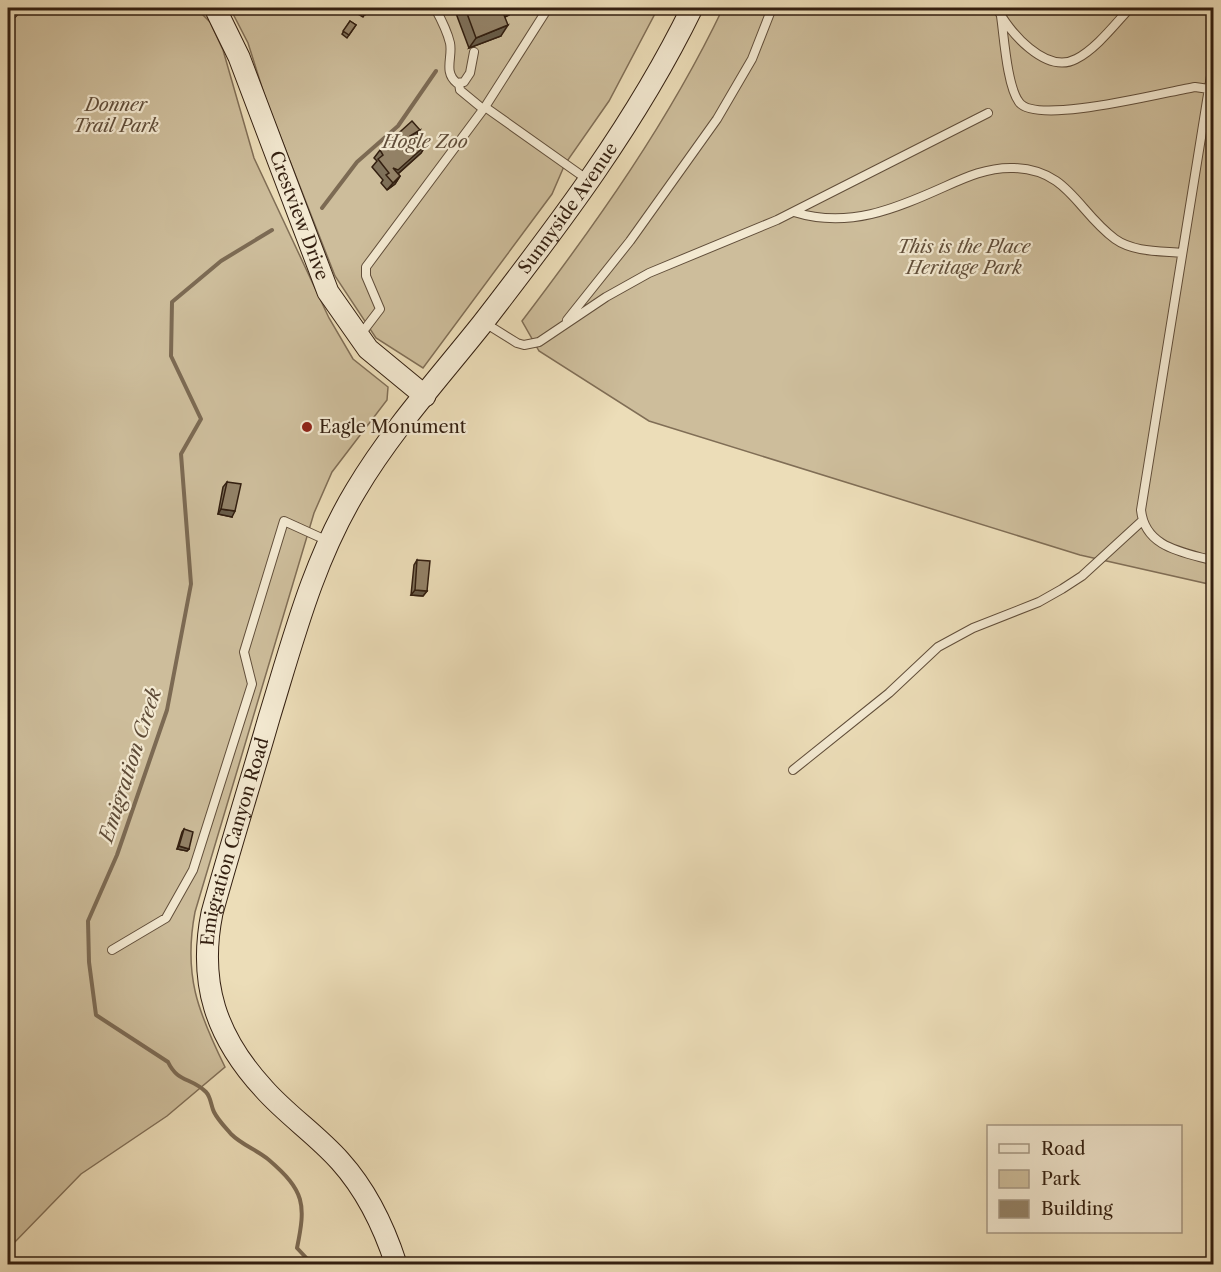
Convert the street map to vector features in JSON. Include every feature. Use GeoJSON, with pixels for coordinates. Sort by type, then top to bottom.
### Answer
{"type":"FeatureCollection","features":[{"type":"Feature","properties":{"kind":"main road","name":"Crestview Drive"},"geometry":{"type":"LineString","coordinates":[[215,8],[239,57],[319,272],[338,309],[359,338],[378,358],[425,396]]}},
{"type":"Feature","properties":{"kind":"main road","name":"Sunnyside Avenue"},"geometry":{"type":"LineString","coordinates":[[425,396],[589,181],[637,109],[692,8]]}},
{"type":"Feature","properties":{"kind":"main road","name":"Emigration Canyon Road"},"geometry":{"type":"LineString","coordinates":[[396,1264],[387,1235],[367,1198],[341,1162],[312,1132],[264,1090],[225,1037],[208,983],[207,945],[212,913],[290,647],[328,541],[368,469],[425,396]]}},
{"type":"Feature","properties":{"kind":"lane"},"geometry":{"type":"LineString","coordinates":[[435,8],[443,22],[450,45],[451,78],[459,83],[464,82],[470,73],[474,52]]}},
{"type":"Feature","properties":{"kind":"lane"},"geometry":{"type":"LineString","coordinates":[[359,338],[380,309],[366,276],[366,267],[484,108],[548,8]]}},
{"type":"Feature","properties":{"kind":"lane"},"geometry":{"type":"LineString","coordinates":[[561,329],[630,241],[717,119],[752,59],[772,8]]}},
{"type":"Feature","properties":{"kind":"lane"},"geometry":{"type":"LineString","coordinates":[[997,8],[1018,39],[1031,49],[1055,61],[1066,63],[1082,55],[1130,8]]}},
{"type":"Feature","properties":{"kind":"lane"},"geometry":{"type":"LineString","coordinates":[[1001,16],[1008,67],[1018,101],[1026,108],[1046,112],[1099,105],[1195,87],[1209,89]]}},
{"type":"Feature","properties":{"kind":"lane"},"geometry":{"type":"LineString","coordinates":[[1213,62],[1148,454],[1141,510],[1145,529],[1157,542],[1169,548],[1214,561]]}},
{"type":"Feature","properties":{"kind":"lane"},"geometry":{"type":"LineString","coordinates":[[459,83],[460,90],[589,181]]}},
{"type":"Feature","properties":{"kind":"lane"},"geometry":{"type":"LineString","coordinates":[[483,322],[524,345],[539,342],[606,297],[649,273],[794,212],[988,113]]}},
{"type":"Feature","properties":{"kind":"lane"},"geometry":{"type":"LineString","coordinates":[[794,212],[823,219],[877,215],[896,209],[969,176],[1014,168],[1039,173],[1060,182],[1097,222],[1115,239],[1126,245],[1182,253]]}},
{"type":"Feature","properties":{"kind":"lane"},"geometry":{"type":"LineString","coordinates":[[112,950],[166,918],[194,870],[252,684],[244,652],[284,521],[328,541]]}},
{"type":"Feature","properties":{"kind":"lane"},"geometry":{"type":"LineString","coordinates":[[793,770],[863,711],[889,693],[938,647],[973,628],[1039,602],[1062,589],[1082,576],[1142,521]]}},
{"type":"Feature","properties":{"kind":"green space","name":"Donner Trail Park"},"geometry":{"type":"Polygon","coordinates":[[[8,8],[196,8],[210,22],[223,50],[254,158],[329,318],[353,359],[388,387],[387,400],[332,472],[314,513],[195,912],[191,955],[195,992],[207,1028],[225,1067],[167,1116],[81,1174],[10,1247],[8,1264],[8,8]]]}},
{"type":"Feature","properties":{"kind":"green space","name":"Hogle Zoo"},"geometry":{"type":"Polygon","coordinates":[[[230,8],[658,8],[609,101],[565,164],[552,194],[423,368],[376,338],[335,276],[266,100],[248,43],[230,8]]]}},
{"type":"Feature","properties":{"kind":"green space","name":"This is the Place Heritage Park"},"geometry":{"type":"Polygon","coordinates":[[[723,8],[1213,8],[1213,585],[1080,555],[649,421],[539,351],[522,321],[578,246],[631,169],[680,91],[723,8]]]}},
{"type":"Feature","properties":{"kind":"building"},"geometry":{"type":"Polygon","coordinates":[[[353,8],[366,8],[368,9],[365,15],[353,8]]]}},
{"type":"Feature","properties":{"kind":"building"},"geometry":{"type":"Polygon","coordinates":[[[465,8],[509,8],[502,10],[508,25],[476,38],[465,8]]]}},
{"type":"Feature","properties":{"kind":"building"},"geometry":{"type":"Polygon","coordinates":[[[350,21],[356,25],[349,35],[343,31],[350,21]]]}},
{"type":"Feature","properties":{"kind":"building"},"geometry":{"type":"Polygon","coordinates":[[[412,121],[420,130],[410,136],[414,141],[419,137],[426,145],[398,170],[393,168],[400,176],[393,183],[386,175],[389,173],[378,159],[383,155],[380,150],[412,121]]]}},
{"type":"Feature","properties":{"kind":"building"},"geometry":{"type":"Polygon","coordinates":[[[227,482],[241,484],[235,511],[221,509],[227,482]]]}},
{"type":"Feature","properties":{"kind":"building"},"geometry":{"type":"Polygon","coordinates":[[[417,560],[430,561],[427,591],[415,590],[417,560]]]}},
{"type":"Feature","properties":{"kind":"building"},"geometry":{"type":"Polygon","coordinates":[[[184,829],[193,832],[189,849],[179,846],[184,829]]]}},
{"type":"Feature","properties":{"kind":"waterway","name":"Emigration Creek"},"geometry":{"type":"LineString","coordinates":[[322,208],[357,162],[398,126],[436,71]]}},
{"type":"Feature","properties":{"kind":"waterway","name":"Emigration Creek"},"geometry":{"type":"LineString","coordinates":[[272,230],[221,261],[172,302],[171,356],[201,419],[181,454],[191,584],[167,710],[117,855],[88,921],[89,962],[96,1015],[168,1062],[180,1077],[200,1087],[208,1094],[213,1110],[231,1134],[269,1160],[290,1181],[300,1199],[302,1209],[297,1248],[312,1264]]}},
{"type":"Feature","properties":{"kind":"place","name":"Eagle Monument"},"geometry":{"type":"Point","coordinates":[307,427]}}]}
